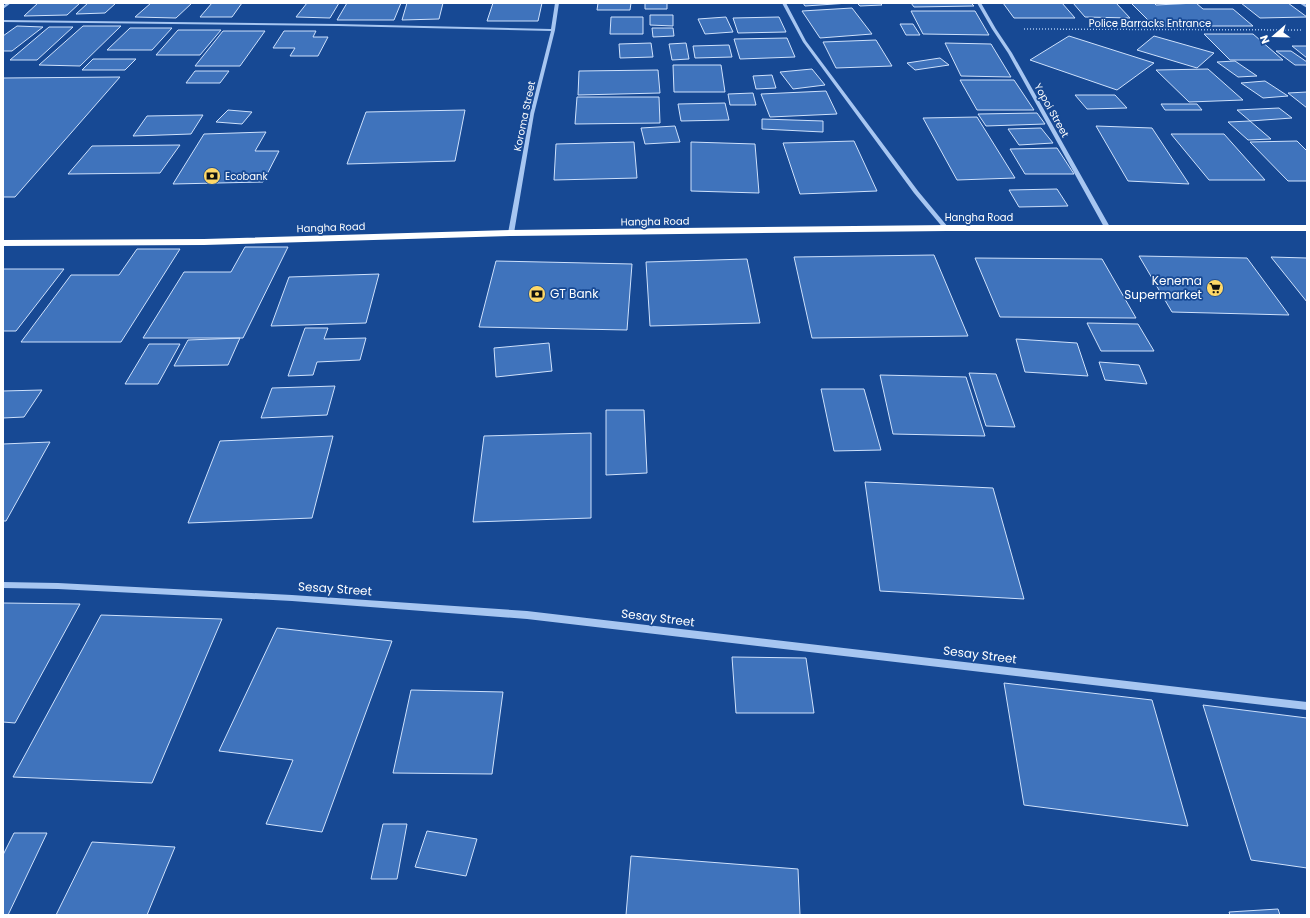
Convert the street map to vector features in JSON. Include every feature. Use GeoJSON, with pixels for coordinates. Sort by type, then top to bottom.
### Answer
{"type":"FeatureCollection","features":[{"type":"Feature","properties":{"kind":"highway","name":"Hangha Road"},"geometry":{"type":"LineString","coordinates":[[3,243],[204,242],[511,233],[946,228],[1307,228]]}},
{"type":"Feature","properties":{"kind":"street"},"geometry":{"type":"LineString","coordinates":[[3,8],[9,3]]}},
{"type":"Feature","properties":{"kind":"street","name":"Koroma Street"},"geometry":{"type":"LineString","coordinates":[[511,233],[532,114],[553,30],[557,3]]}},
{"type":"Feature","properties":{"kind":"street"},"geometry":{"type":"LineString","coordinates":[[784,3],[809,48],[916,192],[946,228]]}},
{"type":"Feature","properties":{"kind":"street","name":"Yopoi Street"},"geometry":{"type":"LineString","coordinates":[[979,3],[1010,53],[1107,227]]}},
{"type":"Feature","properties":{"kind":"street"},"geometry":{"type":"LineString","coordinates":[[1301,3],[1307,7]]}},
{"type":"Feature","properties":{"kind":"street"},"geometry":{"type":"LineString","coordinates":[[3,21],[338,25],[553,30]]}},
{"type":"Feature","properties":{"kind":"street","name":"Sesay Street"},"geometry":{"type":"LineString","coordinates":[[3,585],[58,586],[292,598],[527,615],[1307,706]]}},
{"type":"Feature","properties":{"kind":"path","name":"Police Barracks Entrance"},"geometry":{"type":"LineString","coordinates":[[994,29],[1307,30]]}},
{"type":"Feature","properties":{"kind":"building"},"geometry":{"type":"Polygon","coordinates":[[[38,3],[80,3],[67,15],[24,16],[38,3]]]}},
{"type":"Feature","properties":{"kind":"building"},"geometry":{"type":"Polygon","coordinates":[[[88,3],[116,3],[105,13],[76,14],[88,3]]]}},
{"type":"Feature","properties":{"kind":"building"},"geometry":{"type":"Polygon","coordinates":[[[151,3],[192,3],[176,18],[135,17],[151,3]]]}},
{"type":"Feature","properties":{"kind":"building"},"geometry":{"type":"Polygon","coordinates":[[[212,3],[242,3],[232,17],[200,17],[212,3]]]}},
{"type":"Feature","properties":{"kind":"building"},"geometry":{"type":"Polygon","coordinates":[[[307,3],[339,3],[330,18],[296,17],[307,3]]]}},
{"type":"Feature","properties":{"kind":"building"},"geometry":{"type":"Polygon","coordinates":[[[347,3],[401,3],[394,20],[337,20],[347,3]]]}},
{"type":"Feature","properties":{"kind":"building"},"geometry":{"type":"Polygon","coordinates":[[[407,3],[443,3],[439,19],[402,20],[407,3]]]}},
{"type":"Feature","properties":{"kind":"building"},"geometry":{"type":"Polygon","coordinates":[[[493,3],[542,3],[538,21],[487,21],[493,3]]]}},
{"type":"Feature","properties":{"kind":"building"},"geometry":{"type":"Polygon","coordinates":[[[598,3],[631,3],[630,10],[597,10],[598,3]]]}},
{"type":"Feature","properties":{"kind":"building"},"geometry":{"type":"Polygon","coordinates":[[[645,3],[667,3],[667,9],[645,9],[645,3]]]}},
{"type":"Feature","properties":{"kind":"building"},"geometry":{"type":"Polygon","coordinates":[[[803,3],[849,3],[805,6],[803,3]]]}},
{"type":"Feature","properties":{"kind":"building"},"geometry":{"type":"Polygon","coordinates":[[[857,3],[880,3],[882,5],[860,6],[857,3]]]}},
{"type":"Feature","properties":{"kind":"building"},"geometry":{"type":"Polygon","coordinates":[[[911,3],[971,3],[974,6],[914,7],[911,3]]]}},
{"type":"Feature","properties":{"kind":"building"},"geometry":{"type":"Polygon","coordinates":[[[1003,3],[1062,3],[1075,18],[1014,18],[1003,3]]]}},
{"type":"Feature","properties":{"kind":"building"},"geometry":{"type":"Polygon","coordinates":[[[1073,3],[1116,3],[1130,18],[1085,17],[1073,3]]]}},
{"type":"Feature","properties":{"kind":"building"},"geometry":{"type":"Polygon","coordinates":[[[1131,3],[1154,3],[1156,5],[1196,3],[1203,9],[1233,9],[1253,26],[1154,26],[1131,3]]]}},
{"type":"Feature","properties":{"kind":"building"},"geometry":{"type":"Polygon","coordinates":[[[1241,3],[1288,3],[1307,17],[1260,18],[1241,3]]]}},
{"type":"Feature","properties":{"kind":"building"},"geometry":{"type":"Polygon","coordinates":[[[852,8],[872,34],[820,38],[802,11],[852,8]]]}},
{"type":"Feature","properties":{"kind":"building"},"geometry":{"type":"Polygon","coordinates":[[[911,11],[975,11],[989,35],[923,34],[911,11]]]}},
{"type":"Feature","properties":{"kind":"building"},"geometry":{"type":"Polygon","coordinates":[[[650,15],[673,15],[673,26],[650,25],[650,15]]]}},
{"type":"Feature","properties":{"kind":"building"},"geometry":{"type":"Polygon","coordinates":[[[611,17],[643,17],[643,34],[610,34],[611,17]]]}},
{"type":"Feature","properties":{"kind":"building"},"geometry":{"type":"Polygon","coordinates":[[[726,17],[733,32],[705,34],[698,19],[726,17]]]}},
{"type":"Feature","properties":{"kind":"building"},"geometry":{"type":"Polygon","coordinates":[[[779,17],[786,32],[738,33],[733,18],[779,17]]]}},
{"type":"Feature","properties":{"kind":"building"},"geometry":{"type":"Polygon","coordinates":[[[900,24],[913,24],[920,35],[906,35],[900,24]]]}},
{"type":"Feature","properties":{"kind":"building"},"geometry":{"type":"Polygon","coordinates":[[[17,26],[43,27],[12,51],[3,51],[3,36],[17,26]]]}},
{"type":"Feature","properties":{"kind":"building"},"geometry":{"type":"Polygon","coordinates":[[[83,26],[121,26],[80,66],[39,65],[83,26]]]}},
{"type":"Feature","properties":{"kind":"building"},"geometry":{"type":"Polygon","coordinates":[[[49,27],[73,27],[37,60],[10,60],[49,27]]]}},
{"type":"Feature","properties":{"kind":"building"},"geometry":{"type":"Polygon","coordinates":[[[130,28],[172,28],[152,50],[107,50],[130,28]]]}},
{"type":"Feature","properties":{"kind":"building"},"geometry":{"type":"Polygon","coordinates":[[[652,28],[673,28],[674,36],[653,37],[652,28]]]}},
{"type":"Feature","properties":{"kind":"building"},"geometry":{"type":"Polygon","coordinates":[[[178,30],[221,30],[200,55],[156,55],[178,30]]]}},
{"type":"Feature","properties":{"kind":"building"},"geometry":{"type":"Polygon","coordinates":[[[223,31],[265,31],[240,66],[195,66],[223,31]]]}},
{"type":"Feature","properties":{"kind":"building"},"geometry":{"type":"Polygon","coordinates":[[[284,31],[316,31],[313,37],[328,37],[318,56],[290,56],[295,48],[273,48],[284,31]]]}},
{"type":"Feature","properties":{"kind":"building"},"geometry":{"type":"Polygon","coordinates":[[[1204,34],[1253,34],[1283,60],[1230,60],[1204,34]]]}},
{"type":"Feature","properties":{"kind":"building"},"geometry":{"type":"Polygon","coordinates":[[[1069,36],[1154,63],[1117,90],[1030,60],[1069,36]]]}},
{"type":"Feature","properties":{"kind":"building"},"geometry":{"type":"Polygon","coordinates":[[[1154,36],[1214,53],[1197,68],[1137,50],[1154,36]]]}},
{"type":"Feature","properties":{"kind":"building"},"geometry":{"type":"Polygon","coordinates":[[[787,38],[795,57],[740,59],[734,39],[787,38]]]}},
{"type":"Feature","properties":{"kind":"building"},"geometry":{"type":"Polygon","coordinates":[[[876,40],[892,66],[836,68],[823,42],[876,40]]]}},
{"type":"Feature","properties":{"kind":"building"},"geometry":{"type":"Polygon","coordinates":[[[651,43],[653,57],[620,58],[619,44],[651,43]]]}},
{"type":"Feature","properties":{"kind":"building"},"geometry":{"type":"Polygon","coordinates":[[[686,43],[689,59],[672,60],[669,44],[686,43]]]}},
{"type":"Feature","properties":{"kind":"building"},"geometry":{"type":"Polygon","coordinates":[[[945,43],[991,44],[1011,77],[961,76],[945,43]]]}},
{"type":"Feature","properties":{"kind":"building"},"geometry":{"type":"Polygon","coordinates":[[[729,45],[732,57],[695,58],[693,46],[729,45]]]}},
{"type":"Feature","properties":{"kind":"building"},"geometry":{"type":"Polygon","coordinates":[[[1292,46],[1307,46],[1307,58],[1292,46]]]}},
{"type":"Feature","properties":{"kind":"building"},"geometry":{"type":"Polygon","coordinates":[[[1276,51],[1291,51],[1307,62],[1307,65],[1295,65],[1276,51]]]}},
{"type":"Feature","properties":{"kind":"building"},"geometry":{"type":"Polygon","coordinates":[[[940,58],[949,65],[915,70],[907,63],[940,58]]]}},
{"type":"Feature","properties":{"kind":"building"},"geometry":{"type":"Polygon","coordinates":[[[93,59],[136,59],[125,70],[82,70],[93,59]]]}},
{"type":"Feature","properties":{"kind":"building"},"geometry":{"type":"Polygon","coordinates":[[[1235,61],[1257,76],[1238,77],[1217,62],[1235,61]]]}},
{"type":"Feature","properties":{"kind":"building"},"geometry":{"type":"Polygon","coordinates":[[[673,65],[721,65],[725,92],[674,92],[673,65]]]}},
{"type":"Feature","properties":{"kind":"building"},"geometry":{"type":"Polygon","coordinates":[[[812,69],[825,85],[793,89],[780,72],[812,69]]]}},
{"type":"Feature","properties":{"kind":"building"},"geometry":{"type":"Polygon","coordinates":[[[1208,69],[1243,100],[1189,102],[1156,70],[1208,69]]]}},
{"type":"Feature","properties":{"kind":"building"},"geometry":{"type":"Polygon","coordinates":[[[658,70],[660,93],[578,95],[579,71],[658,70]]]}},
{"type":"Feature","properties":{"kind":"building"},"geometry":{"type":"Polygon","coordinates":[[[195,71],[229,71],[220,83],[186,83],[195,71]]]}},
{"type":"Feature","properties":{"kind":"building"},"geometry":{"type":"Polygon","coordinates":[[[772,75],[776,88],[756,89],[753,76],[772,75]]]}},
{"type":"Feature","properties":{"kind":"building"},"geometry":{"type":"Polygon","coordinates":[[[120,77],[15,197],[3,197],[3,78],[120,77]]]}},
{"type":"Feature","properties":{"kind":"building"},"geometry":{"type":"Polygon","coordinates":[[[960,80],[1014,80],[1034,110],[977,110],[960,80]]]}},
{"type":"Feature","properties":{"kind":"building"},"geometry":{"type":"Polygon","coordinates":[[[1265,81],[1288,96],[1263,98],[1241,83],[1265,81]]]}},
{"type":"Feature","properties":{"kind":"building"},"geometry":{"type":"Polygon","coordinates":[[[826,91],[837,114],[770,117],[761,94],[826,91]]]}},
{"type":"Feature","properties":{"kind":"building"},"geometry":{"type":"Polygon","coordinates":[[[1307,92],[1307,108],[1288,93],[1307,92]]]}},
{"type":"Feature","properties":{"kind":"building"},"geometry":{"type":"Polygon","coordinates":[[[753,93],[756,105],[730,105],[728,94],[753,93]]]}},
{"type":"Feature","properties":{"kind":"building"},"geometry":{"type":"Polygon","coordinates":[[[1075,95],[1115,95],[1127,108],[1087,109],[1075,95]]]}},
{"type":"Feature","properties":{"kind":"building"},"geometry":{"type":"Polygon","coordinates":[[[577,97],[659,97],[660,123],[575,124],[577,97]]]}},
{"type":"Feature","properties":{"kind":"building"},"geometry":{"type":"Polygon","coordinates":[[[725,103],[729,120],[681,121],[678,104],[725,103]]]}},
{"type":"Feature","properties":{"kind":"building"},"geometry":{"type":"Polygon","coordinates":[[[1161,104],[1197,104],[1202,110],[1165,110],[1161,104]]]}},
{"type":"Feature","properties":{"kind":"building"},"geometry":{"type":"Polygon","coordinates":[[[1279,108],[1292,118],[1250,121],[1237,110],[1279,108]]]}},
{"type":"Feature","properties":{"kind":"building"},"geometry":{"type":"Polygon","coordinates":[[[228,110],[252,112],[242,124],[216,122],[228,110]]]}},
{"type":"Feature","properties":{"kind":"building"},"geometry":{"type":"Polygon","coordinates":[[[465,110],[455,161],[347,164],[366,112],[465,110]]]}},
{"type":"Feature","properties":{"kind":"building"},"geometry":{"type":"Polygon","coordinates":[[[1037,113],[1045,124],[986,126],[978,114],[1037,113]]]}},
{"type":"Feature","properties":{"kind":"building"},"geometry":{"type":"Polygon","coordinates":[[[203,115],[191,134],[133,136],[147,116],[203,115]]]}},
{"type":"Feature","properties":{"kind":"building"},"geometry":{"type":"Polygon","coordinates":[[[977,117],[1015,178],[957,180],[923,118],[977,117]]]}},
{"type":"Feature","properties":{"kind":"building"},"geometry":{"type":"Polygon","coordinates":[[[762,119],[823,121],[823,132],[762,129],[762,119]]]}},
{"type":"Feature","properties":{"kind":"building"},"geometry":{"type":"Polygon","coordinates":[[[1250,121],[1271,139],[1248,140],[1228,122],[1250,121]]]}},
{"type":"Feature","properties":{"kind":"building"},"geometry":{"type":"Polygon","coordinates":[[[675,126],[680,142],[645,144],[641,128],[675,126]]]}},
{"type":"Feature","properties":{"kind":"building"},"geometry":{"type":"Polygon","coordinates":[[[1096,126],[1152,128],[1189,184],[1128,181],[1096,126]]]}},
{"type":"Feature","properties":{"kind":"building"},"geometry":{"type":"Polygon","coordinates":[[[1041,128],[1053,143],[1019,145],[1008,129],[1041,128]]]}},
{"type":"Feature","properties":{"kind":"building"},"geometry":{"type":"Polygon","coordinates":[[[266,132],[255,151],[279,151],[263,182],[173,184],[204,134],[266,132]]]}},
{"type":"Feature","properties":{"kind":"building"},"geometry":{"type":"Polygon","coordinates":[[[1171,134],[1224,134],[1265,180],[1209,180],[1171,134]]]}},
{"type":"Feature","properties":{"kind":"building"},"geometry":{"type":"Polygon","coordinates":[[[854,141],[877,191],[800,194],[783,143],[854,141]]]}},
{"type":"Feature","properties":{"kind":"building"},"geometry":{"type":"Polygon","coordinates":[[[1297,141],[1307,151],[1307,181],[1288,181],[1250,142],[1297,141]]]}},
{"type":"Feature","properties":{"kind":"building"},"geometry":{"type":"Polygon","coordinates":[[[634,142],[637,178],[554,180],[556,144],[634,142]]]}},
{"type":"Feature","properties":{"kind":"building"},"geometry":{"type":"Polygon","coordinates":[[[691,142],[755,144],[759,193],[691,191],[691,142]]]}},
{"type":"Feature","properties":{"kind":"building"},"geometry":{"type":"Polygon","coordinates":[[[180,145],[160,173],[68,174],[92,146],[180,145]]]}},
{"type":"Feature","properties":{"kind":"building"},"geometry":{"type":"Polygon","coordinates":[[[1057,148],[1074,174],[1025,174],[1010,149],[1057,148]]]}},
{"type":"Feature","properties":{"kind":"building"},"geometry":{"type":"Polygon","coordinates":[[[1057,189],[1068,206],[1019,207],[1009,190],[1057,189]]]}},
{"type":"Feature","properties":{"kind":"building"},"geometry":{"type":"Polygon","coordinates":[[[245,247],[288,247],[243,338],[143,338],[184,272],[231,272],[245,247]]]}},
{"type":"Feature","properties":{"kind":"building"},"geometry":{"type":"Polygon","coordinates":[[[137,249],[180,249],[121,342],[21,342],[71,275],[119,275],[137,249]]]}},
{"type":"Feature","properties":{"kind":"building"},"geometry":{"type":"Polygon","coordinates":[[[934,255],[968,336],[812,338],[794,257],[934,255]]]}},
{"type":"Feature","properties":{"kind":"building"},"geometry":{"type":"Polygon","coordinates":[[[1139,256],[1247,258],[1289,315],[1172,312],[1139,256]]]}},
{"type":"Feature","properties":{"kind":"building"},"geometry":{"type":"Polygon","coordinates":[[[1271,257],[1307,258],[1307,302],[1271,257]]]}},
{"type":"Feature","properties":{"kind":"building"},"geometry":{"type":"Polygon","coordinates":[[[975,258],[1102,259],[1136,318],[1000,317],[975,258]]]}},
{"type":"Feature","properties":{"kind":"building"},"geometry":{"type":"Polygon","coordinates":[[[747,259],[760,323],[650,326],[646,262],[747,259]]]}},
{"type":"Feature","properties":{"kind":"building"},"geometry":{"type":"Polygon","coordinates":[[[496,261],[632,264],[627,330],[479,327],[496,261]]]}},
{"type":"Feature","properties":{"kind":"building"},"geometry":{"type":"Polygon","coordinates":[[[3,269],[64,269],[16,331],[3,331],[3,269]]]}},
{"type":"Feature","properties":{"kind":"building"},"geometry":{"type":"Polygon","coordinates":[[[379,274],[366,323],[271,326],[289,277],[379,274]]]}},
{"type":"Feature","properties":{"kind":"building"},"geometry":{"type":"Polygon","coordinates":[[[1087,323],[1138,324],[1154,351],[1101,351],[1087,323]]]}},
{"type":"Feature","properties":{"kind":"building"},"geometry":{"type":"Polygon","coordinates":[[[305,328],[328,328],[324,339],[366,338],[360,360],[317,362],[313,375],[288,376],[305,328]]]}},
{"type":"Feature","properties":{"kind":"building"},"geometry":{"type":"Polygon","coordinates":[[[240,338],[228,365],[174,366],[188,340],[240,338]]]}},
{"type":"Feature","properties":{"kind":"building"},"geometry":{"type":"Polygon","coordinates":[[[1016,339],[1077,343],[1088,376],[1025,372],[1016,339]]]}},
{"type":"Feature","properties":{"kind":"building"},"geometry":{"type":"Polygon","coordinates":[[[549,343],[552,371],[496,377],[494,348],[549,343]]]}},
{"type":"Feature","properties":{"kind":"building"},"geometry":{"type":"Polygon","coordinates":[[[149,344],[180,344],[158,384],[125,384],[149,344]]]}},
{"type":"Feature","properties":{"kind":"building"},"geometry":{"type":"Polygon","coordinates":[[[1099,362],[1139,365],[1147,384],[1105,380],[1099,362]]]}},
{"type":"Feature","properties":{"kind":"building"},"geometry":{"type":"Polygon","coordinates":[[[969,373],[996,374],[1015,427],[986,426],[969,373]]]}},
{"type":"Feature","properties":{"kind":"building"},"geometry":{"type":"Polygon","coordinates":[[[880,375],[966,377],[985,436],[893,434],[880,375]]]}},
{"type":"Feature","properties":{"kind":"building"},"geometry":{"type":"Polygon","coordinates":[[[335,386],[327,415],[261,418],[272,388],[335,386]]]}},
{"type":"Feature","properties":{"kind":"building"},"geometry":{"type":"Polygon","coordinates":[[[821,389],[864,389],[881,450],[834,451],[821,389]]]}},
{"type":"Feature","properties":{"kind":"building"},"geometry":{"type":"Polygon","coordinates":[[[42,390],[24,417],[3,418],[3,391],[42,390]]]}},
{"type":"Feature","properties":{"kind":"building"},"geometry":{"type":"Polygon","coordinates":[[[606,410],[644,410],[647,473],[606,475],[606,410]]]}},
{"type":"Feature","properties":{"kind":"building"},"geometry":{"type":"Polygon","coordinates":[[[591,433],[591,518],[473,522],[484,436],[591,433]]]}},
{"type":"Feature","properties":{"kind":"building"},"geometry":{"type":"Polygon","coordinates":[[[333,436],[312,518],[188,523],[220,441],[333,436]]]}},
{"type":"Feature","properties":{"kind":"building"},"geometry":{"type":"Polygon","coordinates":[[[50,442],[6,521],[3,521],[3,444],[50,442]]]}},
{"type":"Feature","properties":{"kind":"building"},"geometry":{"type":"Polygon","coordinates":[[[865,482],[993,488],[1024,599],[880,591],[865,482]]]}},
{"type":"Feature","properties":{"kind":"building"},"geometry":{"type":"Polygon","coordinates":[[[3,603],[80,604],[15,723],[3,722],[3,603]]]}},
{"type":"Feature","properties":{"kind":"building"},"geometry":{"type":"Polygon","coordinates":[[[101,615],[222,619],[152,783],[13,777],[101,615]]]}},
{"type":"Feature","properties":{"kind":"building"},"geometry":{"type":"Polygon","coordinates":[[[277,628],[392,641],[322,832],[266,824],[293,760],[219,751],[277,628]]]}},
{"type":"Feature","properties":{"kind":"building"},"geometry":{"type":"Polygon","coordinates":[[[732,657],[806,658],[814,713],[736,713],[732,657]]]}},
{"type":"Feature","properties":{"kind":"building"},"geometry":{"type":"Polygon","coordinates":[[[1004,683],[1152,700],[1188,826],[1024,805],[1004,683]]]}},
{"type":"Feature","properties":{"kind":"building"},"geometry":{"type":"Polygon","coordinates":[[[411,690],[503,692],[492,774],[393,773],[411,690]]]}},
{"type":"Feature","properties":{"kind":"building"},"geometry":{"type":"Polygon","coordinates":[[[1203,705],[1307,718],[1307,868],[1251,860],[1203,705]]]}},
{"type":"Feature","properties":{"kind":"building"},"geometry":{"type":"Polygon","coordinates":[[[383,824],[407,824],[397,879],[371,879],[383,824]]]}},
{"type":"Feature","properties":{"kind":"building"},"geometry":{"type":"Polygon","coordinates":[[[427,831],[477,839],[466,876],[415,867],[427,831]]]}},
{"type":"Feature","properties":{"kind":"building"},"geometry":{"type":"Polygon","coordinates":[[[14,833],[47,833],[8,915],[3,915],[3,855],[14,833]]]}},
{"type":"Feature","properties":{"kind":"building"},"geometry":{"type":"Polygon","coordinates":[[[92,842],[175,847],[147,915],[56,915],[92,842]]]}},
{"type":"Feature","properties":{"kind":"building"},"geometry":{"type":"Polygon","coordinates":[[[631,856],[798,869],[800,915],[626,915],[631,856]]]}},
{"type":"Feature","properties":{"kind":"building"},"geometry":{"type":"Polygon","coordinates":[[[1278,909],[1280,915],[1230,915],[1229,912],[1278,909]]]}},
{"type":"Feature","properties":{"kind":"place","name":"Ecobank"},"geometry":{"type":"Point","coordinates":[212,176]}},
{"type":"Feature","properties":{"kind":"place","name":"Kenema Supermarket"},"geometry":{"type":"Point","coordinates":[1215,288]}},
{"type":"Feature","properties":{"kind":"place","name":"GT Bank"},"geometry":{"type":"Point","coordinates":[537,294]}}]}
